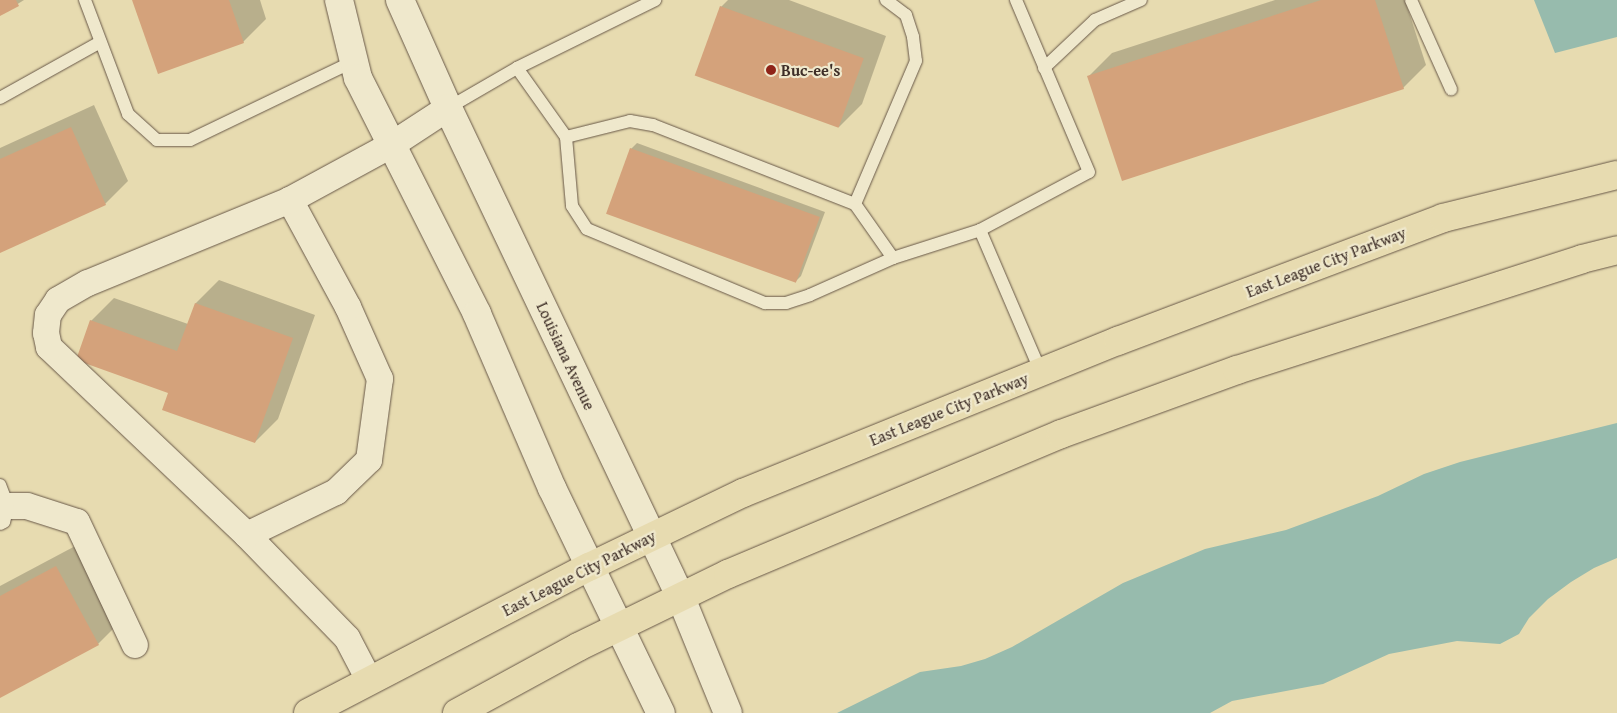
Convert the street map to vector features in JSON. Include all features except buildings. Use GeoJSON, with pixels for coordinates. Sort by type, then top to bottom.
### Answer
{"type":"FeatureCollection","features":[{"type":"Feature","properties":{"kind":"main road","name":"East League City Parkway"},"geometry":{"type":"LineString","coordinates":[[308,713],[589,567],[743,493],[1041,372],[1443,218],[1617,174]]}},
{"type":"Feature","properties":{"kind":"main road"},"geometry":{"type":"LineString","coordinates":[[457,713],[578,647],[746,566],[1061,434],[1237,370],[1582,259],[1617,250]]}},
{"type":"Feature","properties":{"kind":"street"},"geometry":{"type":"LineString","coordinates":[[339,0],[358,78],[393,144],[477,314],[589,567],[661,713]]}},
{"type":"Feature","properties":{"kind":"street","name":"Louisiana Avenue"},"geometry":{"type":"LineString","coordinates":[[400,0],[448,108],[681,598],[728,713]]}},
{"type":"Feature","properties":{"kind":"street"},"geometry":{"type":"LineString","coordinates":[[369,680],[347,638],[247,535],[50,347],[46,333],[48,315],[58,300],[88,283],[290,200],[393,144],[448,108]]}},
{"type":"Feature","properties":{"kind":"street"},"geometry":{"type":"LineString","coordinates":[[247,535],[336,492],[369,460],[380,379],[348,307],[290,200]]}},
{"type":"Feature","properties":{"kind":"street"},"geometry":{"type":"LineString","coordinates":[[3,505],[27,506],[77,522],[135,645]]}},
{"type":"Feature","properties":{"kind":"lane"},"geometry":{"type":"LineString","coordinates":[[85,0],[128,114],[157,140],[190,140],[354,61]]}},
{"type":"Feature","properties":{"kind":"lane"},"geometry":{"type":"LineString","coordinates":[[448,108],[517,68],[655,0]]}},
{"type":"Feature","properties":{"kind":"lane"},"geometry":{"type":"LineString","coordinates":[[855,204],[916,61],[913,37],[906,15],[886,0]]}},
{"type":"Feature","properties":{"kind":"lane"},"geometry":{"type":"LineString","coordinates":[[517,68],[566,138],[572,206],[587,229],[765,303],[786,303],[810,295],[894,258],[980,230],[1089,172],[1016,0]]}},
{"type":"Feature","properties":{"kind":"lane"},"geometry":{"type":"LineString","coordinates":[[1044,68],[1095,20],[1141,0]]}},
{"type":"Feature","properties":{"kind":"lane"},"geometry":{"type":"LineString","coordinates":[[1410,0],[1451,89]]}},
{"type":"Feature","properties":{"kind":"lane"},"geometry":{"type":"LineString","coordinates":[[0,98],[100,42]]}},
{"type":"Feature","properties":{"kind":"lane"},"geometry":{"type":"LineString","coordinates":[[566,138],[630,121],[653,125],[855,204],[894,258]]}},
{"type":"Feature","properties":{"kind":"lane"},"geometry":{"type":"LineString","coordinates":[[980,230],[1041,372]]}},
{"type":"Feature","properties":{"kind":"shaded area"},"geometry":{"type":"Polygon","coordinates":[[[1534,0],[1617,0],[1617,37],[1555,53],[1534,0]]]}},
{"type":"Feature","properties":{"kind":"shaded area"},"geometry":{"type":"Polygon","coordinates":[[[1617,423],[1617,558],[1594,568],[1571,582],[1548,599],[1529,618],[1519,634],[1500,644],[1457,641],[1389,654],[1323,684],[1232,701],[1210,713],[837,713],[920,672],[961,666],[985,659],[1012,647],[1123,583],[1205,549],[1286,530],[1378,496],[1424,474],[1460,462],[1617,423]]]}},
{"type":"Feature","properties":{"kind":"place","name":"Buc-ee's"},"geometry":{"type":"Point","coordinates":[771,70]}}]}
